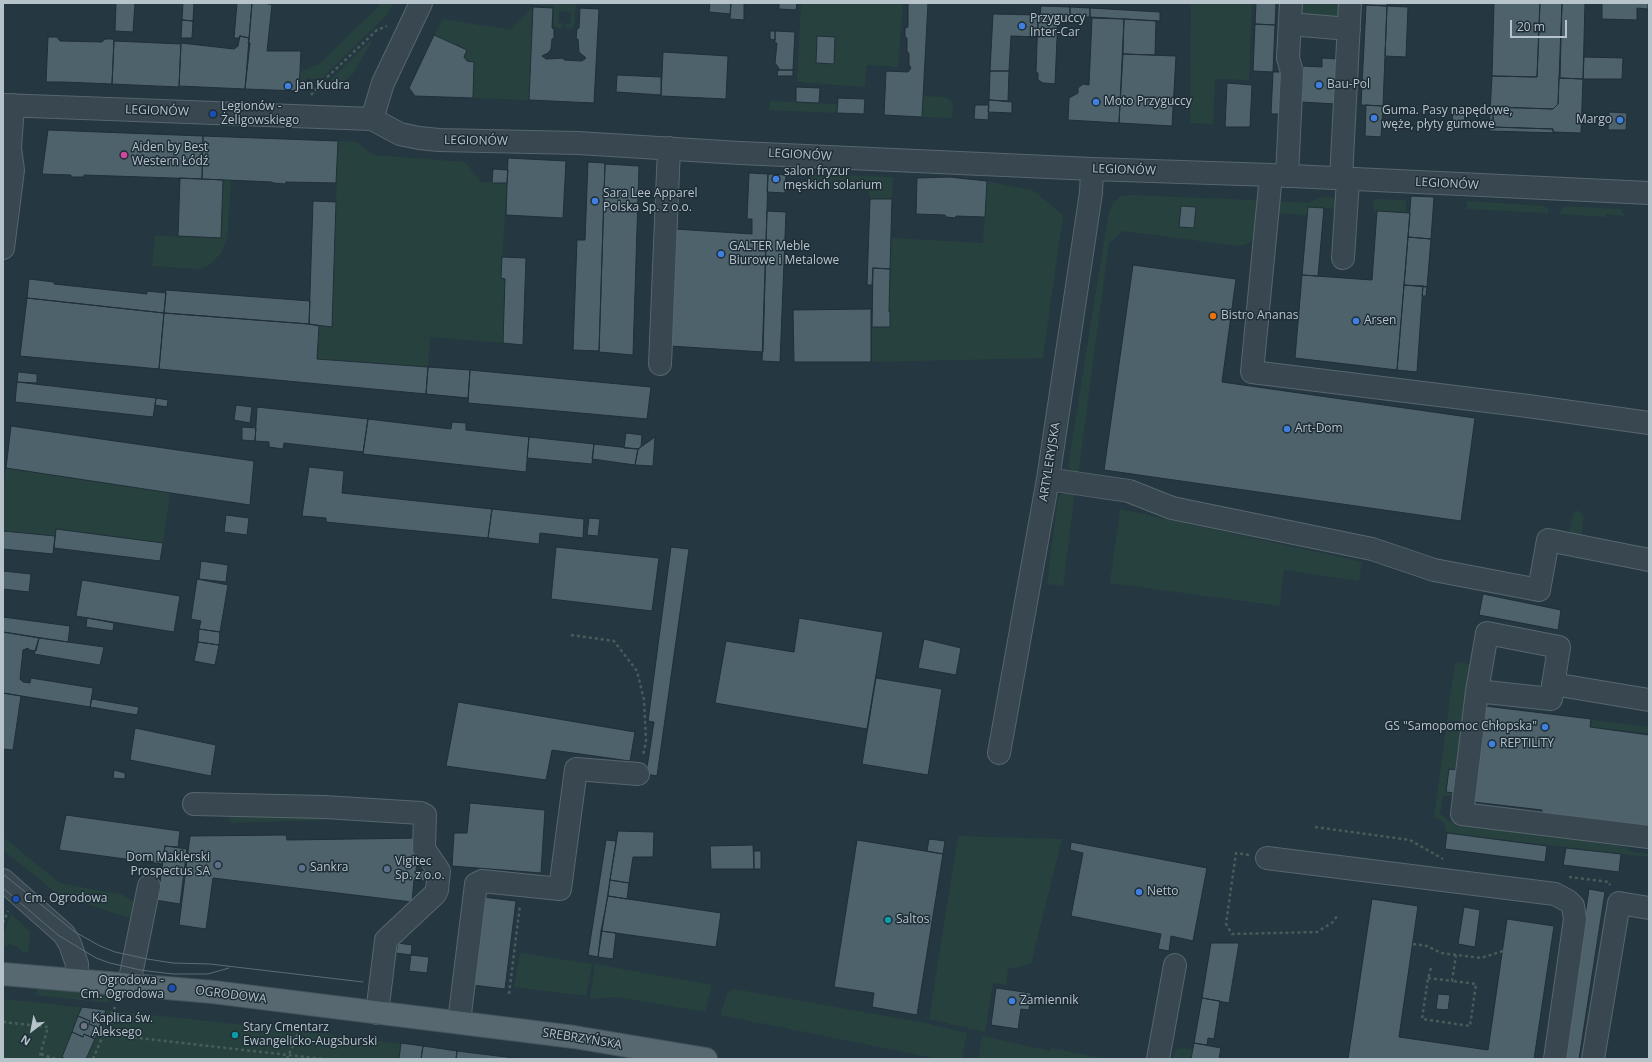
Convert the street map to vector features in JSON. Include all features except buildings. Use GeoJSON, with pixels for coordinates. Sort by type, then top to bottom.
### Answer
{"type":"FeatureCollection","features":[{"type":"Feature","properties":{"kind":"main road","name":"OGRODOWA"},"geometry":{"type":"LineString","coordinates":[[3,974],[213,992],[459,1022]]}},
{"type":"Feature","properties":{"kind":"main road","name":"SREBRZYŃSKA"},"geometry":{"type":"LineString","coordinates":[[459,1022],[574,1037],[706,1059]]}},
{"type":"Feature","properties":{"kind":"street"},"geometry":{"type":"LineString","coordinates":[[372,119],[383,83],[421,3]]}},
{"type":"Feature","properties":{"kind":"street"},"geometry":{"type":"LineString","coordinates":[[1343,258],[1350,3]]}},
{"type":"Feature","properties":{"kind":"street"},"geometry":{"type":"LineString","coordinates":[[1349,29],[1290,14],[1288,58],[1292,72],[1252,372],[1528,406],[1649,423]]}},
{"type":"Feature","properties":{"kind":"street"},"geometry":{"type":"LineString","coordinates":[[3,248],[13,170],[10,148],[8,105]]}},
{"type":"Feature","properties":{"kind":"street","name":"LEGIONÓW"},"geometry":{"type":"LineString","coordinates":[[8,105],[372,119],[400,134],[419,138],[669,148],[1092,169],[1649,192]]}},
{"type":"Feature","properties":{"kind":"street"},"geometry":{"type":"LineString","coordinates":[[660,364],[669,148]]}},
{"type":"Feature","properties":{"kind":"street","name":"ARTYLERYJSKA"},"geometry":{"type":"LineString","coordinates":[[999,753],[1048,479],[1091,192],[1092,169]]}},
{"type":"Feature","properties":{"kind":"street"},"geometry":{"type":"LineString","coordinates":[[1048,479],[1129,491],[1172,508],[1372,549],[1434,570],[1539,590],[1548,540],[1649,560]]}},
{"type":"Feature","properties":{"kind":"street"},"geometry":{"type":"LineString","coordinates":[[1477,691],[1551,699],[1558,647],[1487,633],[1477,691],[1462,814],[1649,837]]}},
{"type":"Feature","properties":{"kind":"street"},"geometry":{"type":"LineString","coordinates":[[1553,684],[1649,698]]}},
{"type":"Feature","properties":{"kind":"street"},"geometry":{"type":"LineString","coordinates":[[459,1022],[476,884],[482,880],[560,889],[576,769],[638,774]]}},
{"type":"Feature","properties":{"kind":"street"},"geometry":{"type":"LineString","coordinates":[[194,804],[324,807],[421,813],[425,815],[424,849],[439,871],[437,890],[435,894],[386,940],[377,1013]]}},
{"type":"Feature","properties":{"kind":"street"},"geometry":{"type":"LineString","coordinates":[[1267,858],[1555,894],[1568,901],[1573,906],[1576,919],[1555,1059]]}},
{"type":"Feature","properties":{"kind":"street"},"geometry":{"type":"LineString","coordinates":[[3,880],[64,934],[70,944],[77,964],[76,980]]}},
{"type":"Feature","properties":{"kind":"street"},"geometry":{"type":"LineString","coordinates":[[129,984],[150,886]]}},
{"type":"Feature","properties":{"kind":"street"},"geometry":{"type":"LineString","coordinates":[[1593,1059],[1619,903],[1649,908]]}},
{"type":"Feature","properties":{"kind":"street"},"geometry":{"type":"LineString","coordinates":[[1158,1059],[1175,965]]}},
{"type":"Feature","properties":{"kind":"path"},"geometry":{"type":"LineString","coordinates":[[311,95],[320,84],[377,30],[388,26]]}},
{"type":"Feature","properties":{"kind":"path"},"geometry":{"type":"LineString","coordinates":[[571,635],[614,641],[637,671],[644,700],[646,741],[638,774]]}},
{"type":"Feature","properties":{"kind":"path"},"geometry":{"type":"LineString","coordinates":[[1315,827],[1410,840],[1444,859]]}},
{"type":"Feature","properties":{"kind":"path"},"geometry":{"type":"LineString","coordinates":[[1267,858],[1236,853],[1226,924],[1232,934],[1316,932],[1333,922],[1338,916]]}},
{"type":"Feature","properties":{"kind":"path"},"geometry":{"type":"LineString","coordinates":[[1562,876],[1609,882],[1619,903]]}},
{"type":"Feature","properties":{"kind":"path"},"geometry":{"type":"LineString","coordinates":[[509,994],[523,885]]}},
{"type":"Feature","properties":{"kind":"path"},"geometry":{"type":"LineString","coordinates":[[3,923],[10,907]]}},
{"type":"Feature","properties":{"kind":"path"},"geometry":{"type":"LineString","coordinates":[[1413,944],[1427,946],[1441,953],[1481,958],[1503,951]]}},
{"type":"Feature","properties":{"kind":"path"},"geometry":{"type":"LineString","coordinates":[[1452,981],[1456,955]]}},
{"type":"Feature","properties":{"kind":"path"},"geometry":{"type":"LineString","coordinates":[[1428,978],[1476,984],[1470,1026],[1422,1019],[1428,978],[1431,968]]}},
{"type":"Feature","properties":{"kind":"path"},"geometry":{"type":"LineString","coordinates":[[287,1059],[299,1031],[301,1003]]}},
{"type":"Feature","properties":{"kind":"path"},"geometry":{"type":"LineString","coordinates":[[93,1059],[115,1007]]}},
{"type":"Feature","properties":{"kind":"path"},"geometry":{"type":"LineString","coordinates":[[3,1022],[48,1027],[39,1059]]}},
{"type":"Feature","properties":{"kind":"path"},"geometry":{"type":"LineString","coordinates":[[104,1034],[323,1059]]}},
{"type":"Feature","properties":{"kind":"path"},"geometry":{"type":"LineString","coordinates":[[41,1054],[55,1059]]}},
{"type":"Feature","properties":{"kind":"green space"},"geometry":{"type":"Polygon","coordinates":[[[382,3],[394,3],[387,15],[321,79],[306,78],[304,89],[299,88],[300,72],[319,64],[382,3]]]}},
{"type":"Feature","properties":{"kind":"green space"},"geometry":{"type":"Polygon","coordinates":[[[534,3],[576,3],[574,25],[571,29],[566,28],[566,24],[570,24],[571,12],[559,11],[558,23],[563,23],[562,28],[556,28],[554,26],[554,6],[533,5],[534,3]]]}},
{"type":"Feature","properties":{"kind":"green space"},"geometry":{"type":"Polygon","coordinates":[[[801,3],[903,3],[898,67],[867,65],[865,87],[797,82],[801,3]]]}},
{"type":"Feature","properties":{"kind":"green space"},"geometry":{"type":"Polygon","coordinates":[[[1191,3],[1252,3],[1249,80],[1215,79],[1213,124],[1190,123],[1191,3]]]}},
{"type":"Feature","properties":{"kind":"green space"},"geometry":{"type":"Polygon","coordinates":[[[1300,3],[1339,3],[1339,18],[1299,16],[1300,3]]]}},
{"type":"Feature","properties":{"kind":"green space"},"geometry":{"type":"Polygon","coordinates":[[[533,7],[529,100],[473,98],[474,62],[467,61],[464,57],[467,50],[434,35],[443,19],[510,30],[533,7]]]}},
{"type":"Feature","properties":{"kind":"green space"},"geometry":{"type":"Polygon","coordinates":[[[371,40],[372,41],[353,74],[340,84],[332,87],[323,87],[371,40]]]}},
{"type":"Feature","properties":{"kind":"green space"},"geometry":{"type":"Polygon","coordinates":[[[923,96],[945,97],[950,100],[953,104],[952,118],[922,117],[923,96]]]}},
{"type":"Feature","properties":{"kind":"green space"},"geometry":{"type":"Polygon","coordinates":[[[770,101],[837,104],[837,113],[769,110],[770,101]]]}},
{"type":"Feature","properties":{"kind":"green space"},"geometry":{"type":"Polygon","coordinates":[[[338,141],[357,142],[373,155],[465,162],[481,182],[507,183],[501,278],[505,279],[503,343],[430,337],[428,367],[317,359],[319,326],[332,327],[338,141]]]}},
{"type":"Feature","properties":{"kind":"green space"},"geometry":{"type":"Polygon","coordinates":[[[813,174],[893,177],[892,199],[870,199],[869,191],[809,187],[809,177],[813,174]]]}},
{"type":"Feature","properties":{"kind":"green space"},"geometry":{"type":"Polygon","coordinates":[[[223,180],[231,180],[227,240],[221,253],[206,267],[198,269],[152,266],[155,236],[221,238],[223,180]]]}},
{"type":"Feature","properties":{"kind":"green space"},"geometry":{"type":"Polygon","coordinates":[[[987,181],[1034,191],[1063,215],[1043,358],[872,362],[872,327],[890,327],[891,238],[983,243],[987,181]]]}},
{"type":"Feature","properties":{"kind":"green space"},"geometry":{"type":"Polygon","coordinates":[[[1130,195],[1255,200],[1261,204],[1255,238],[1247,244],[1239,246],[1123,231],[1109,243],[1078,475],[1068,467],[1108,216],[1113,203],[1121,196],[1130,195]],[[1181,206],[1179,227],[1194,228],[1196,207],[1181,206]]]}},
{"type":"Feature","properties":{"kind":"green space"},"geometry":{"type":"Polygon","coordinates":[[[1322,197],[1340,198],[1339,209],[1308,207],[1307,215],[1274,213],[1278,201],[1308,203],[1322,197]]]}},
{"type":"Feature","properties":{"kind":"green space"},"geometry":{"type":"Polygon","coordinates":[[[1374,199],[1406,200],[1406,212],[1373,211],[1374,199]]]}},
{"type":"Feature","properties":{"kind":"green space"},"geometry":{"type":"Polygon","coordinates":[[[1467,201],[1544,206],[1548,209],[1548,213],[1466,209],[1467,201]]]}},
{"type":"Feature","properties":{"kind":"green space"},"geometry":{"type":"Polygon","coordinates":[[[1564,206],[1620,209],[1625,216],[1606,214],[1606,217],[1560,214],[1564,206]]]}},
{"type":"Feature","properties":{"kind":"green space"},"geometry":{"type":"Polygon","coordinates":[[[6,468],[170,493],[163,543],[56,529],[55,536],[3,531],[3,494],[6,468]]]}},
{"type":"Feature","properties":{"kind":"green space"},"geometry":{"type":"Polygon","coordinates":[[[1067,492],[1075,493],[1063,586],[1047,584],[1058,498],[1061,494],[1067,492]]]}},
{"type":"Feature","properties":{"kind":"green space"},"geometry":{"type":"Polygon","coordinates":[[[1120,509],[1362,562],[1359,581],[1284,570],[1280,606],[1110,583],[1120,509]]]}},
{"type":"Feature","properties":{"kind":"green space"},"geometry":{"type":"Polygon","coordinates":[[[1576,511],[1579,511],[1584,517],[1581,538],[1569,535],[1573,514],[1576,511]]]}},
{"type":"Feature","properties":{"kind":"green space"},"geometry":{"type":"Polygon","coordinates":[[[1455,662],[1471,664],[1457,770],[1449,770],[1446,792],[1454,793],[1454,795],[1443,796],[1440,814],[1458,827],[1461,825],[1625,847],[1632,852],[1649,854],[1649,857],[1447,833],[1444,822],[1434,817],[1455,662]]]}},
{"type":"Feature","properties":{"kind":"green space"},"geometry":{"type":"Polygon","coordinates":[[[1592,720],[1649,727],[1649,733],[1591,727],[1592,720]]]}},
{"type":"Feature","properties":{"kind":"green space"},"geometry":{"type":"Polygon","coordinates":[[[315,814],[326,820],[231,823],[228,817],[315,814]]]}},
{"type":"Feature","properties":{"kind":"green space"},"geometry":{"type":"Polygon","coordinates":[[[958,836],[1062,839],[1031,964],[1008,969],[1006,985],[993,983],[985,1032],[929,1019],[958,836]]]}},
{"type":"Feature","properties":{"kind":"green space"},"geometry":{"type":"Polygon","coordinates":[[[3,837],[60,883],[123,895],[134,902],[130,918],[60,896],[3,850],[3,837]]]}},
{"type":"Feature","properties":{"kind":"green space"},"geometry":{"type":"Polygon","coordinates":[[[11,914],[30,931],[28,953],[23,952],[17,946],[9,944],[3,948],[3,935],[11,914]]]}},
{"type":"Feature","properties":{"kind":"green space"},"geometry":{"type":"Polygon","coordinates":[[[520,953],[592,964],[586,996],[514,987],[520,953]]]}},
{"type":"Feature","properties":{"kind":"green space"},"geometry":{"type":"Polygon","coordinates":[[[595,964],[712,985],[705,1012],[617,997],[590,999],[595,964]]]}},
{"type":"Feature","properties":{"kind":"green space"},"geometry":{"type":"Polygon","coordinates":[[[38,986],[105,994],[108,998],[108,1003],[36,995],[38,986]]]}},
{"type":"Feature","properties":{"kind":"green space"},"geometry":{"type":"Polygon","coordinates":[[[734,989],[925,1023],[967,1033],[962,1059],[939,1059],[720,1015],[728,992],[734,989]]]}},
{"type":"Feature","properties":{"kind":"green space"},"geometry":{"type":"Polygon","coordinates":[[[3,999],[299,1031],[522,1059],[3,1059],[3,999]]]}},
{"type":"Feature","properties":{"kind":"green space"},"geometry":{"type":"Polygon","coordinates":[[[982,1036],[1050,1051],[1051,1048],[1107,1059],[978,1059],[982,1036]]]}},
{"type":"Feature","properties":{"kind":"green space"},"geometry":{"type":"Polygon","coordinates":[[[1180,1048],[1193,1050],[1191,1059],[1172,1059],[1176,1050],[1180,1048]]]}},
{"type":"Feature","properties":{"kind":"tram line"},"geometry":{"type":"LineString","coordinates":[[3,874],[75,932],[100,946],[115,952],[173,963],[210,964],[363,982]]}},
{"type":"Feature","properties":{"kind":"tram line"},"geometry":{"type":"LineString","coordinates":[[3,888],[58,935],[96,958],[110,963],[140,970],[173,974],[208,974],[229,968]]}},
{"type":"Feature","properties":{"kind":"place","name":"Przyguccy Inter-Car"},"geometry":{"type":"Point","coordinates":[1022,26]}},
{"type":"Feature","properties":{"kind":"place","name":"Bau-Pol"},"geometry":{"type":"Point","coordinates":[1319,85]}},
{"type":"Feature","properties":{"kind":"place","name":"Jan Kudra"},"geometry":{"type":"Point","coordinates":[288,86]}},
{"type":"Feature","properties":{"kind":"place","name":"Moto Przyguccy"},"geometry":{"type":"Point","coordinates":[1096,102]}},
{"type":"Feature","properties":{"kind":"place","name":"Legionów - Żeligowskiego"},"geometry":{"type":"Point","coordinates":[213,114]}},
{"type":"Feature","properties":{"kind":"place","name":"Guma. Pasy napędowe, węże, płyty gumowe"},"geometry":{"type":"Point","coordinates":[1374,118]}},
{"type":"Feature","properties":{"kind":"place","name":"Margo"},"geometry":{"type":"Point","coordinates":[1620,120]}},
{"type":"Feature","properties":{"kind":"place","name":"Aiden by Best Western Łódź"},"geometry":{"type":"Point","coordinates":[124,155]}},
{"type":"Feature","properties":{"kind":"place","name":"salon fryzur męskich solarium"},"geometry":{"type":"Point","coordinates":[776,179]}},
{"type":"Feature","properties":{"kind":"place","name":"Sara Lee Apparel Polska Sp. z o.o."},"geometry":{"type":"Point","coordinates":[595,201]}},
{"type":"Feature","properties":{"kind":"place","name":"GALTER Meble Biurowe i Metalowe"},"geometry":{"type":"Point","coordinates":[721,254]}},
{"type":"Feature","properties":{"kind":"place","name":"Bistro Ananas"},"geometry":{"type":"Point","coordinates":[1213,316]}},
{"type":"Feature","properties":{"kind":"place","name":"Arsen"},"geometry":{"type":"Point","coordinates":[1356,321]}},
{"type":"Feature","properties":{"kind":"place","name":"Art-Dom"},"geometry":{"type":"Point","coordinates":[1287,429]}},
{"type":"Feature","properties":{"kind":"place","name":"GS \"Samopomoc Chłopska\""},"geometry":{"type":"Point","coordinates":[1545,727]}},
{"type":"Feature","properties":{"kind":"place","name":"REPTILiTY"},"geometry":{"type":"Point","coordinates":[1492,744]}},
{"type":"Feature","properties":{"kind":"place","name":"Dom Maklerski Prospectus SA"},"geometry":{"type":"Point","coordinates":[218,865]}},
{"type":"Feature","properties":{"kind":"place","name":"Sankra"},"geometry":{"type":"Point","coordinates":[302,868]}},
{"type":"Feature","properties":{"kind":"place","name":"Vigitec Sp. z o.o."},"geometry":{"type":"Point","coordinates":[387,869]}},
{"type":"Feature","properties":{"kind":"place","name":"Netto"},"geometry":{"type":"Point","coordinates":[1139,892]}},
{"type":"Feature","properties":{"kind":"place","name":"Cm. Ogrodowa"},"geometry":{"type":"Point","coordinates":[16,899]}},
{"type":"Feature","properties":{"kind":"place","name":"Saltos"},"geometry":{"type":"Point","coordinates":[888,920]}},
{"type":"Feature","properties":{"kind":"place","name":"Ogrodowa - Cm. Ogrodowa"},"geometry":{"type":"Point","coordinates":[172,988]}},
{"type":"Feature","properties":{"kind":"place","name":"Zamiennik"},"geometry":{"type":"Point","coordinates":[1012,1001]}},
{"type":"Feature","properties":{"kind":"place","name":"Kaplica św. Aleksego"},"geometry":{"type":"Point","coordinates":[84,1026]}},
{"type":"Feature","properties":{"kind":"place","name":"Stary Cmentarz Ewangelicko-Augsburski"},"geometry":{"type":"Point","coordinates":[235,1035]}}]}
